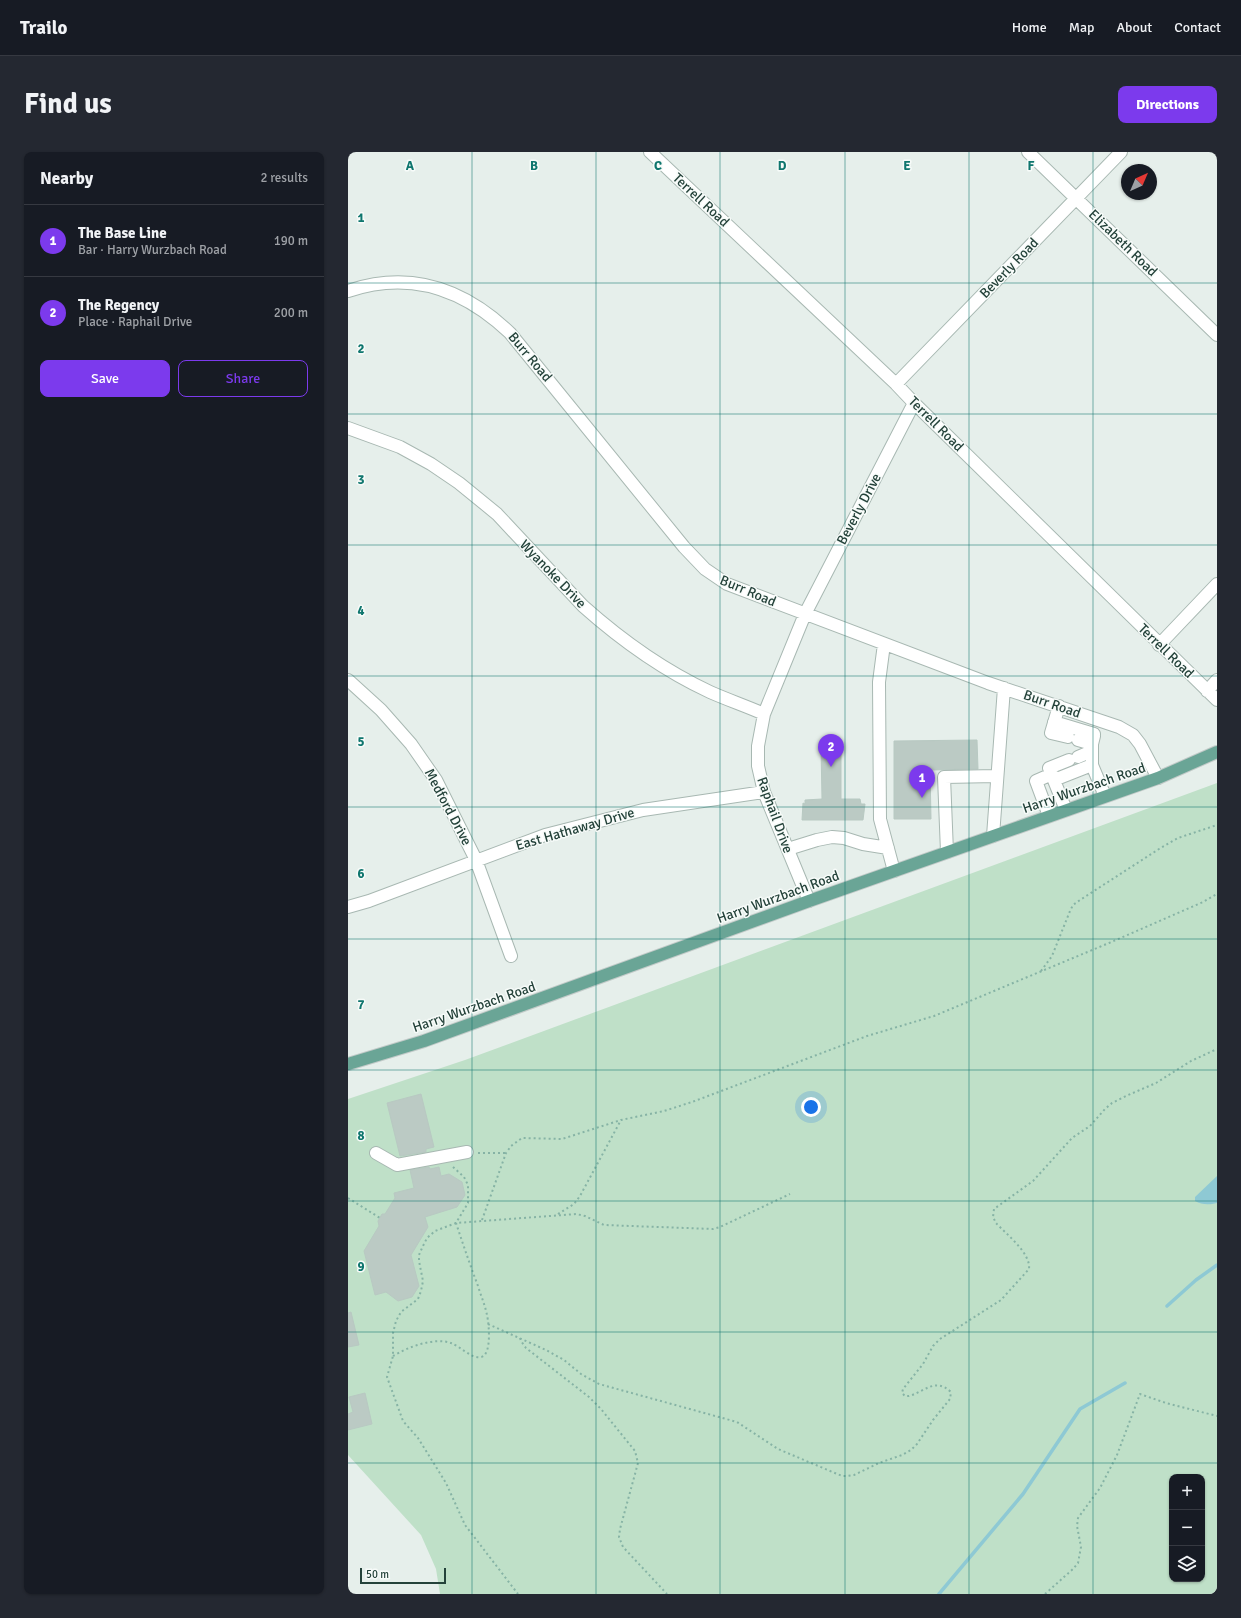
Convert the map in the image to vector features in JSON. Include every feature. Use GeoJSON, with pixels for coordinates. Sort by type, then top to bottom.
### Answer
{"type":"FeatureCollection","features":[{"type":"Feature","properties":{"kind":"main road","name":"Harry Wurzbach Road"},"geometry":{"type":"LineString","coordinates":[[348,1064],[424,1041],[809,901],[1158,778],[1217,752]]}},
{"type":"Feature","properties":{"kind":"street","name":"Terrell Road"},"geometry":{"type":"LineString","coordinates":[[650,152],[896,384],[1159,645],[1217,700]]}},
{"type":"Feature","properties":{"kind":"street","name":"Elizabeth Road"},"geometry":{"type":"LineString","coordinates":[[1028,152],[1217,335]]}},
{"type":"Feature","properties":{"kind":"street","name":"Beverly Road"},"geometry":{"type":"LineString","coordinates":[[896,384],[1121,152]]}},
{"type":"Feature","properties":{"kind":"street","name":"Burr Road"},"geometry":{"type":"LineString","coordinates":[[348,290],[373,284],[421,284],[452,293],[466,299],[487,312],[510,333],[684,547],[705,569],[727,584],[1004,688],[1119,726],[1133,735],[1140,744],[1158,778]]}},
{"type":"Feature","properties":{"kind":"street","name":"Beverly Drive"},"geometry":{"type":"LineString","coordinates":[[804,614],[914,403]]}},
{"type":"Feature","properties":{"kind":"street","name":"Wyanoke Drive"},"geometry":{"type":"LineString","coordinates":[[348,428],[400,446],[431,464],[459,484],[497,514],[583,606],[598,620],[672,672],[710,692],[764,714]]}},
{"type":"Feature","properties":{"kind":"street"},"geometry":{"type":"LineString","coordinates":[[1159,645],[1217,584]]}},
{"type":"Feature","properties":{"kind":"street","name":"Raphail Drive"},"geometry":{"type":"LineString","coordinates":[[804,614],[764,714],[758,746],[758,766],[764,792],[809,901]]}},
{"type":"Feature","properties":{"kind":"street"},"geometry":{"type":"LineString","coordinates":[[884,644],[879,682],[880,819],[894,871]]}},
{"type":"Feature","properties":{"kind":"street","name":"Medford Drive"},"geometry":{"type":"LineString","coordinates":[[348,680],[381,710],[415,750],[436,780],[476,860],[511,956]]}},
{"type":"Feature","properties":{"kind":"street"},"geometry":{"type":"LineString","coordinates":[[1207,690],[1217,680]]}},
{"type":"Feature","properties":{"kind":"street"},"geometry":{"type":"LineString","coordinates":[[993,836],[996,776],[1004,688]]}},
{"type":"Feature","properties":{"kind":"street"},"geometry":{"type":"LineString","coordinates":[[1059,706],[1051,733],[1093,743]]}},
{"type":"Feature","properties":{"kind":"street"},"geometry":{"type":"LineString","coordinates":[[1098,720],[1093,743],[1092,765],[1105,796]]}},
{"type":"Feature","properties":{"kind":"street"},"geometry":{"type":"LineString","coordinates":[[1054,722],[1093,743]]}},
{"type":"Feature","properties":{"kind":"street"},"geometry":{"type":"LineString","coordinates":[[1066,810],[1049,768],[1073,758],[1093,743]]}},
{"type":"Feature","properties":{"kind":"street"},"geometry":{"type":"LineString","coordinates":[[1049,816],[1036,781],[1092,765]]}},
{"type":"Feature","properties":{"kind":"street"},"geometry":{"type":"LineString","coordinates":[[948,852],[944,777],[996,776]]}},
{"type":"Feature","properties":{"kind":"street","name":"East Hathaway Drive"},"geometry":{"type":"LineString","coordinates":[[348,907],[369,901],[545,835],[643,810],[764,792]]}},
{"type":"Feature","properties":{"kind":"street"},"geometry":{"type":"LineString","coordinates":[[788,849],[832,837],[844,838],[863,844],[888,848]]}},
{"type":"Feature","properties":{"kind":"street"},"geometry":{"type":"LineString","coordinates":[[376,1153],[392,1164],[397,1165],[467,1152]]}},
{"type":"Feature","properties":{"kind":"path"},"geometry":{"type":"LineString","coordinates":[[1040,972],[1052,956],[1070,911],[1074,905],[1138,860],[1178,838],[1217,825]]}},
{"type":"Feature","properties":{"kind":"path"},"geometry":{"type":"LineString","coordinates":[[482,1220],[506,1154],[511,1146],[522,1138],[562,1138],[621,1120],[664,1111],[692,1102],[867,1036],[934,1016],[1040,972],[1202,902],[1217,894]]}},
{"type":"Feature","properties":{"kind":"path"},"geometry":{"type":"LineString","coordinates":[[488,1324],[564,1360],[581,1374],[599,1384],[737,1422],[778,1449],[842,1476],[854,1475],[874,1465],[902,1455],[917,1444],[933,1420],[950,1399],[951,1392],[940,1386],[931,1386],[909,1396],[905,1396],[902,1393],[903,1389],[923,1364],[933,1346],[940,1339],[1001,1300],[1029,1269],[1029,1261],[1023,1251],[996,1223],[993,1217],[994,1209],[1033,1181],[1072,1138],[1090,1126],[1112,1103],[1161,1081],[1191,1061],[1217,1050]]}},
{"type":"Feature","properties":{"kind":"path"},"geometry":{"type":"LineString","coordinates":[[557,1215],[574,1204],[580,1196],[621,1120]]}},
{"type":"Feature","properties":{"kind":"path"},"geometry":{"type":"LineString","coordinates":[[467,1152],[506,1154]]}},
{"type":"Feature","properties":{"kind":"path"},"geometry":{"type":"LineString","coordinates":[[440,1157],[464,1177],[468,1185],[468,1203],[456,1223]]}},
{"type":"Feature","properties":{"kind":"path"},"geometry":{"type":"LineString","coordinates":[[518,1594],[465,1525],[446,1483],[418,1438],[403,1421],[387,1377],[393,1356],[393,1333],[396,1321],[401,1312],[418,1299],[422,1291],[423,1282],[419,1255],[427,1238],[435,1231],[456,1223],[576,1214],[585,1216],[604,1225],[713,1229],[790,1194]]}},
{"type":"Feature","properties":{"kind":"path"},"geometry":{"type":"LineString","coordinates":[[348,1198],[380,1218]]}},
{"type":"Feature","properties":{"kind":"path"},"geometry":{"type":"LineString","coordinates":[[393,1356],[422,1344],[443,1341],[450,1343],[475,1357],[480,1358],[485,1356],[487,1352],[488,1315],[456,1223]]}},
{"type":"Feature","properties":{"kind":"path"},"geometry":{"type":"LineString","coordinates":[[520,1338],[526,1348],[590,1397],[636,1451],[638,1464],[619,1537],[623,1547],[667,1594]]}},
{"type":"Feature","properties":{"kind":"path"},"geometry":{"type":"LineString","coordinates":[[1045,1594],[1074,1569],[1078,1563],[1082,1547],[1077,1526],[1078,1518],[1100,1488],[1117,1455],[1140,1394],[1166,1403],[1217,1416]]}},
{"type":"Feature","properties":{"kind":"green space"},"geometry":{"type":"Polygon","coordinates":[[[1217,783],[1217,1594],[440,1594],[436,1569],[421,1535],[348,1455],[348,1099],[465,1060],[1217,783]]]}},
{"type":"Feature","properties":{"kind":"water"},"geometry":{"type":"Polygon","coordinates":[[[1217,1176],[1217,1203],[1206,1204],[1195,1201],[1195,1197],[1217,1176]]]}},
{"type":"Feature","properties":{"kind":"building"},"geometry":{"type":"Polygon","coordinates":[[[977,740],[978,769],[930,770],[931,819],[894,819],[894,741],[977,740]]]}},
{"type":"Feature","properties":{"kind":"building"},"geometry":{"type":"Polygon","coordinates":[[[841,743],[841,799],[860,799],[861,804],[865,804],[863,820],[802,820],[803,803],[805,804],[805,800],[822,799],[821,747],[825,747],[825,744],[841,743]]]}},
{"type":"Feature","properties":{"kind":"building"},"geometry":{"type":"Polygon","coordinates":[[[421,1094],[434,1147],[426,1149],[426,1152],[400,1156],[387,1103],[421,1094]]]}},
{"type":"Feature","properties":{"kind":"building"},"geometry":{"type":"Polygon","coordinates":[[[429,1167],[430,1169],[439,1167],[441,1176],[449,1174],[462,1182],[465,1195],[457,1207],[425,1217],[428,1227],[411,1255],[419,1286],[412,1297],[398,1301],[386,1292],[375,1295],[364,1251],[379,1226],[378,1221],[382,1214],[385,1214],[395,1198],[394,1193],[414,1188],[410,1170],[429,1167]]]}},
{"type":"Feature","properties":{"kind":"building"},"geometry":{"type":"Polygon","coordinates":[[[351,1312],[359,1345],[348,1347],[348,1313],[351,1312]]]}},
{"type":"Feature","properties":{"kind":"building"},"geometry":{"type":"Polygon","coordinates":[[[365,1393],[372,1424],[348,1430],[348,1414],[353,1412],[349,1397],[365,1393]]]}},
{"type":"Feature","properties":{"kind":"waterway"},"geometry":{"type":"LineString","coordinates":[[1167,1306],[1196,1280],[1217,1265]]}},
{"type":"Feature","properties":{"kind":"waterway"},"geometry":{"type":"LineString","coordinates":[[939,1594],[1023,1494],[1080,1409],[1125,1383]]}},
{"type":"Feature","properties":{"kind":"place","name":"The Regency"},"geometry":{"type":"Point","coordinates":[831,767]}},
{"type":"Feature","properties":{"kind":"place","name":"The Base Line"},"geometry":{"type":"Point","coordinates":[922,798]}}]}
